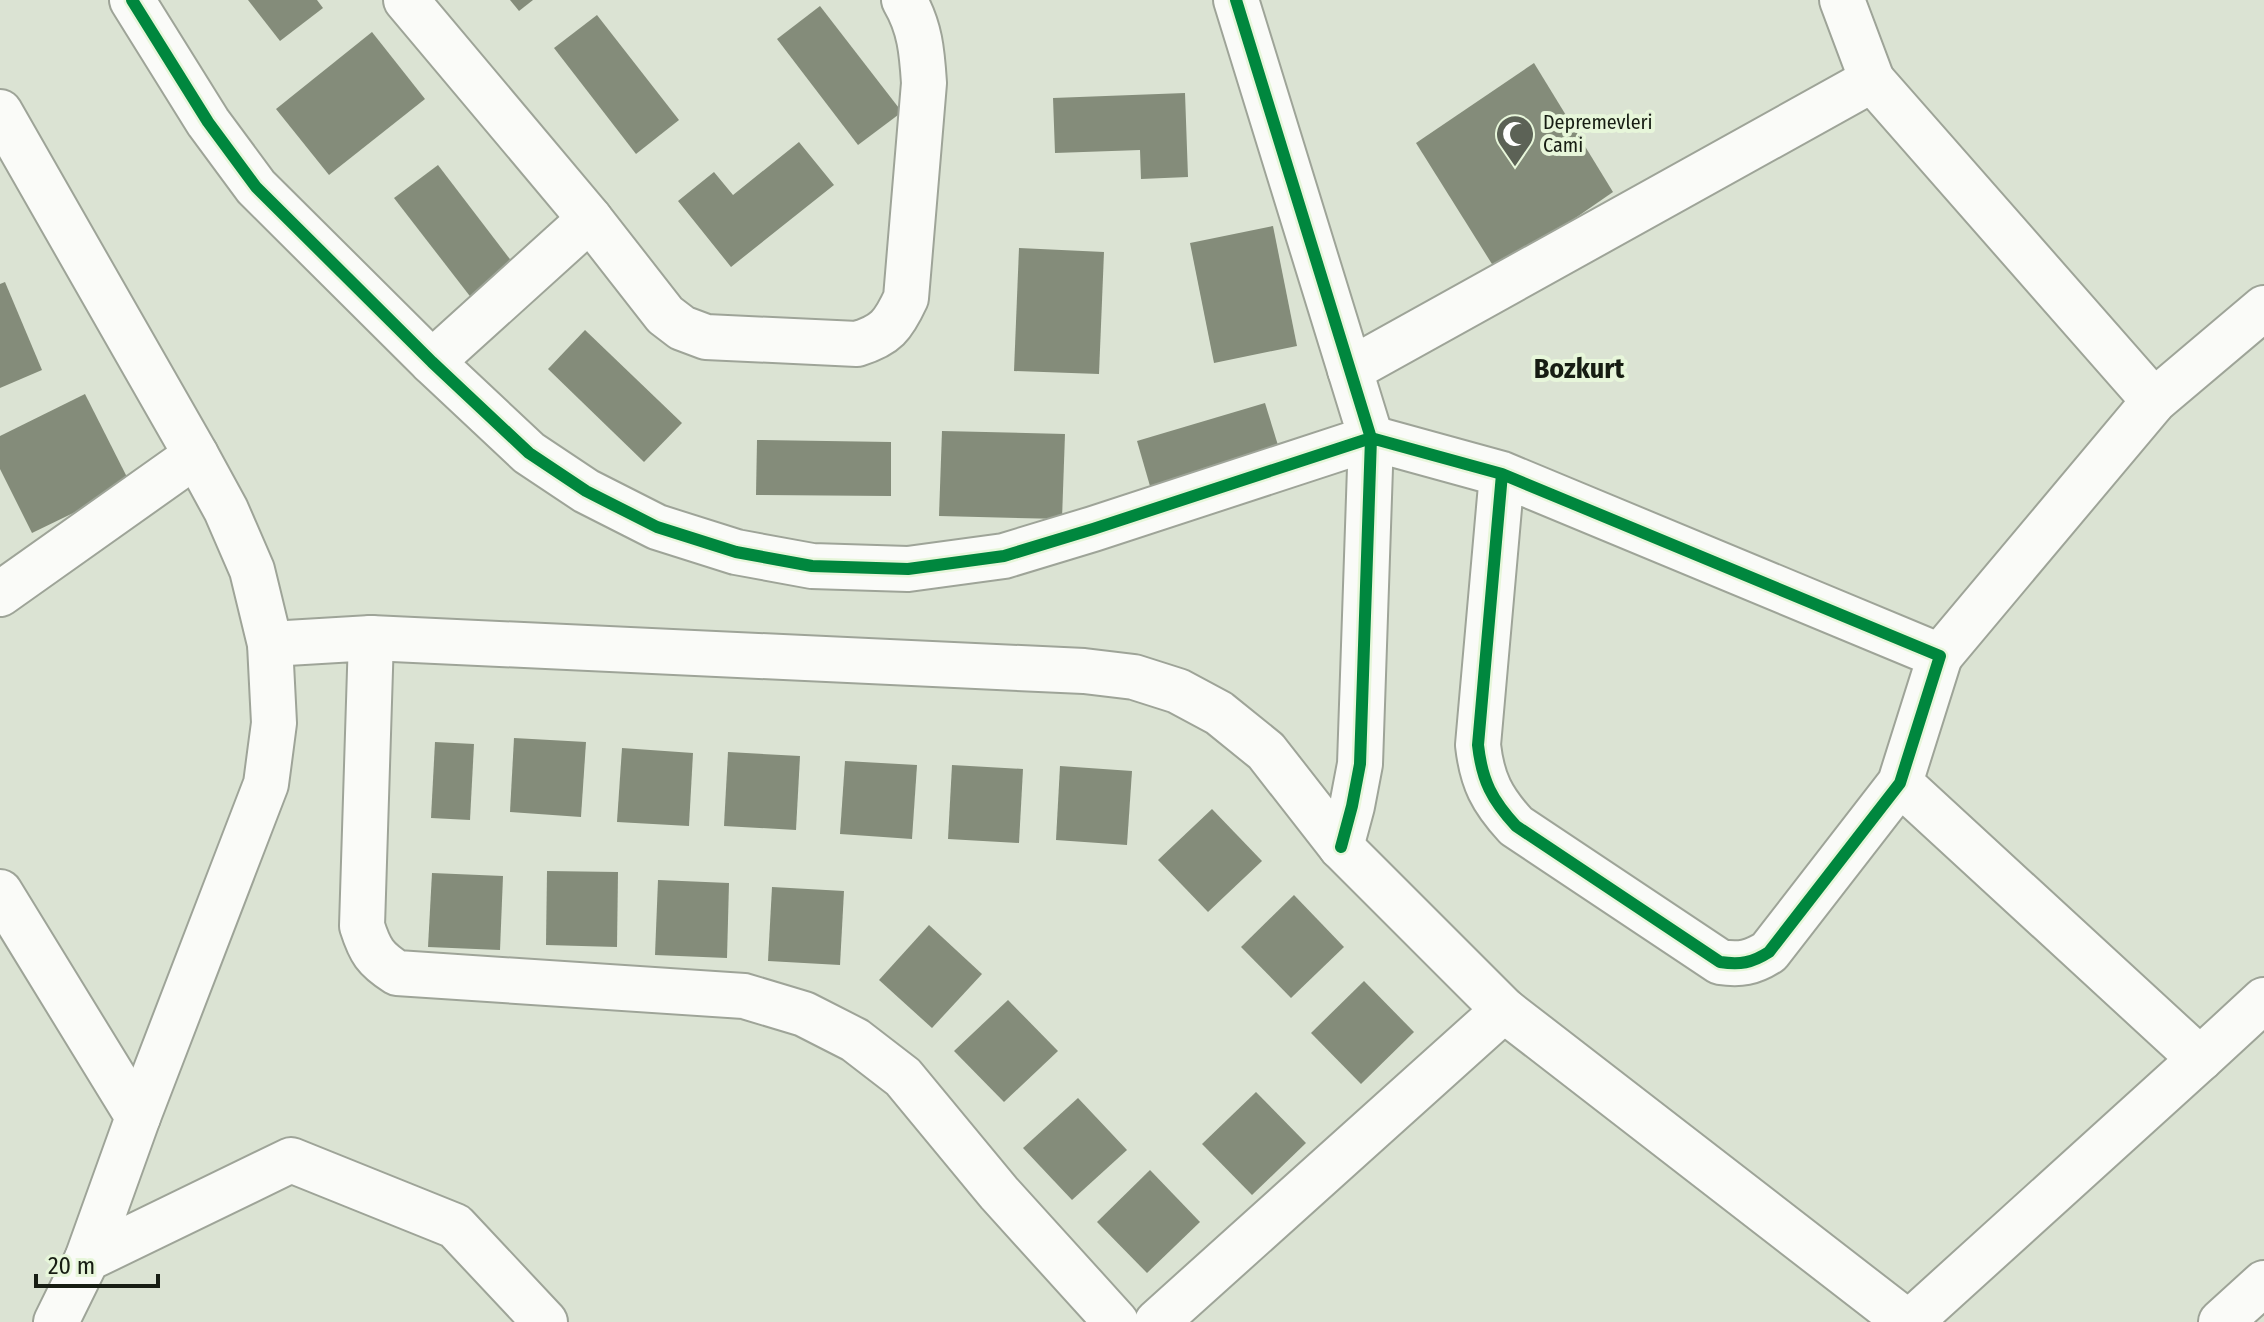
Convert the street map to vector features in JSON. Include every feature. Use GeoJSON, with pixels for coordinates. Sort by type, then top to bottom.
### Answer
{"type":"FeatureCollection","features":[{"type":"Feature","properties":{"kind":"main road"},"geometry":{"type":"LineString","coordinates":[[132,0],[208,122],[256,187],[432,362],[529,453],[586,491],[657,527],[736,552],[812,566],[908,569],[1004,556],[1371,438],[1502,474],[1940,656]]}},
{"type":"Feature","properties":{"kind":"main road"},"geometry":{"type":"LineString","coordinates":[[406,0],[590,219],[651,300],[682,328],[706,337],[857,344],[877,338],[896,320],[906,298],[924,83],[914,17],[904,0]]}},
{"type":"Feature","properties":{"kind":"main road"},"geometry":{"type":"LineString","coordinates":[[1236,0],[1371,438],[1360,764],[1341,847]]}},
{"type":"Feature","properties":{"kind":"main road"},"geometry":{"type":"LineString","coordinates":[[1842,0],[1872,80],[2154,401]]}},
{"type":"Feature","properties":{"kind":"main road"},"geometry":{"type":"LineString","coordinates":[[1350,370],[1872,80]]}},
{"type":"Feature","properties":{"kind":"main road"},"geometry":{"type":"LineString","coordinates":[[0,112],[226,510],[252,570],[270,644],[274,723],[266,784],[87,1259],[56,1322]]}},
{"type":"Feature","properties":{"kind":"main road"},"geometry":{"type":"LineString","coordinates":[[432,362],[590,219]]}},
{"type":"Feature","properties":{"kind":"main road"},"geometry":{"type":"LineString","coordinates":[[1502,474],[1478,745],[1480,767],[1488,790],[1516,826],[1720,962],[1738,964],[1756,960],[1769,952],[1900,783],[1940,656],[2154,401],[2264,308]]}},
{"type":"Feature","properties":{"kind":"main road"},"geometry":{"type":"LineString","coordinates":[[0,594],[196,455]]}},
{"type":"Feature","properties":{"kind":"main road"},"geometry":{"type":"LineString","coordinates":[[270,644],[371,638],[1084,671],[1134,677],[1178,691],[1219,713],[1266,751],[1341,847],[1504,1010],[1909,1322],[2264,1000]]}},
{"type":"Feature","properties":{"kind":"main road"},"geometry":{"type":"LineString","coordinates":[[371,638],[362,926],[368,945],[379,961],[397,973],[744,996],[804,1014],[855,1040],[903,1077],[999,1193],[1116,1322]]}},
{"type":"Feature","properties":{"kind":"main road"},"geometry":{"type":"LineString","coordinates":[[1900,783],[2200,1059]]}},
{"type":"Feature","properties":{"kind":"main road"},"geometry":{"type":"LineString","coordinates":[[0,892],[138,1117]]}},
{"type":"Feature","properties":{"kind":"main road"},"geometry":{"type":"LineString","coordinates":[[1157,1322],[1504,1010]]}},
{"type":"Feature","properties":{"kind":"main road"},"geometry":{"type":"LineString","coordinates":[[87,1259],[291,1160],[455,1226],[545,1322]]}},
{"type":"Feature","properties":{"kind":"main road"},"geometry":{"type":"LineString","coordinates":[[2221,1322],[2264,1283]]}},
{"type":"Feature","properties":{"kind":"building"},"geometry":{"type":"Polygon","coordinates":[[[248,0],[317,0],[323,8],[280,41],[248,0]]]}},
{"type":"Feature","properties":{"kind":"building"},"geometry":{"type":"Polygon","coordinates":[[[510,0],[533,0],[519,11],[510,0]]]}},
{"type":"Feature","properties":{"kind":"building"},"geometry":{"type":"Polygon","coordinates":[[[820,6],[902,112],[858,145],[777,39],[820,6]]]}},
{"type":"Feature","properties":{"kind":"building"},"geometry":{"type":"Polygon","coordinates":[[[597,15],[679,120],[636,154],[554,48],[597,15]]]}},
{"type":"Feature","properties":{"kind":"building"},"geometry":{"type":"Polygon","coordinates":[[[372,32],[425,99],[329,175],[276,109],[372,32]]]}},
{"type":"Feature","properties":{"kind":"building","name":"Depremevleri Cami"},"geometry":{"type":"Polygon","coordinates":[[[1534,63],[1613,192],[1497,272],[1416,143],[1534,63]]]}},
{"type":"Feature","properties":{"kind":"building"},"geometry":{"type":"Polygon","coordinates":[[[1185,93],[1188,177],[1141,179],[1140,150],[1055,153],[1053,98],[1185,93]]]}},
{"type":"Feature","properties":{"kind":"building"},"geometry":{"type":"Polygon","coordinates":[[[799,142],[834,185],[731,267],[678,201],[714,172],[733,195],[799,142]]]}},
{"type":"Feature","properties":{"kind":"building"},"geometry":{"type":"Polygon","coordinates":[[[438,165],[519,271],[476,304],[394,198],[438,165]]]}},
{"type":"Feature","properties":{"kind":"building"},"geometry":{"type":"Polygon","coordinates":[[[1273,226],[1297,346],[1214,363],[1190,243],[1273,226]]]}},
{"type":"Feature","properties":{"kind":"building"},"geometry":{"type":"Polygon","coordinates":[[[1019,248],[1104,252],[1099,374],[1014,371],[1019,248]]]}},
{"type":"Feature","properties":{"kind":"building"},"geometry":{"type":"Polygon","coordinates":[[[5,282],[42,370],[0,388],[0,284],[5,282]]]}},
{"type":"Feature","properties":{"kind":"building"},"geometry":{"type":"Polygon","coordinates":[[[585,330],[682,423],[644,462],[548,369],[585,330]]]}},
{"type":"Feature","properties":{"kind":"building"},"geometry":{"type":"Polygon","coordinates":[[[85,394],[131,485],[32,533],[0,469],[0,436],[85,394]]]}},
{"type":"Feature","properties":{"kind":"building"},"geometry":{"type":"Polygon","coordinates":[[[1265,403],[1281,455],[1152,493],[1137,441],[1265,403]]]}},
{"type":"Feature","properties":{"kind":"building"},"geometry":{"type":"Polygon","coordinates":[[[942,431],[1065,434],[1062,519],[939,516],[942,431]]]}},
{"type":"Feature","properties":{"kind":"building"},"geometry":{"type":"Polygon","coordinates":[[[757,440],[891,442],[891,496],[756,495],[757,440]]]}},
{"type":"Feature","properties":{"kind":"building"},"geometry":{"type":"Polygon","coordinates":[[[514,738],[586,742],[581,817],[510,812],[514,738]]]}},
{"type":"Feature","properties":{"kind":"building"},"geometry":{"type":"Polygon","coordinates":[[[435,742],[474,744],[470,820],[431,818],[435,742]]]}},
{"type":"Feature","properties":{"kind":"building"},"geometry":{"type":"Polygon","coordinates":[[[622,748],[693,753],[689,826],[617,822],[622,748]]]}},
{"type":"Feature","properties":{"kind":"building"},"geometry":{"type":"Polygon","coordinates":[[[728,752],[800,756],[796,830],[724,826],[728,752]]]}},
{"type":"Feature","properties":{"kind":"building"},"geometry":{"type":"Polygon","coordinates":[[[845,761],[917,765],[912,839],[840,834],[845,761]]]}},
{"type":"Feature","properties":{"kind":"building"},"geometry":{"type":"Polygon","coordinates":[[[952,765],[1023,769],[1019,843],[948,839],[952,765]]]}},
{"type":"Feature","properties":{"kind":"building"},"geometry":{"type":"Polygon","coordinates":[[[1060,766],[1132,771],[1127,845],[1056,840],[1060,766]]]}},
{"type":"Feature","properties":{"kind":"building"},"geometry":{"type":"Polygon","coordinates":[[[1212,809],[1262,861],[1208,912],[1158,860],[1212,809]]]}},
{"type":"Feature","properties":{"kind":"building"},"geometry":{"type":"Polygon","coordinates":[[[547,871],[618,872],[617,947],[546,945],[547,871]]]}},
{"type":"Feature","properties":{"kind":"building"},"geometry":{"type":"Polygon","coordinates":[[[432,873],[503,876],[500,950],[428,947],[432,873]]]}},
{"type":"Feature","properties":{"kind":"building"},"geometry":{"type":"Polygon","coordinates":[[[658,880],[729,883],[727,958],[655,955],[658,880]]]}},
{"type":"Feature","properties":{"kind":"building"},"geometry":{"type":"Polygon","coordinates":[[[772,887],[844,891],[840,965],[768,961],[772,887]]]}},
{"type":"Feature","properties":{"kind":"building"},"geometry":{"type":"Polygon","coordinates":[[[1294,895],[1344,947],[1291,998],[1241,947],[1294,895]]]}},
{"type":"Feature","properties":{"kind":"building"},"geometry":{"type":"Polygon","coordinates":[[[929,925],[982,974],[932,1028],[879,980],[929,925]]]}},
{"type":"Feature","properties":{"kind":"building"},"geometry":{"type":"Polygon","coordinates":[[[1364,981],[1414,1032],[1361,1084],[1311,1033],[1364,981]]]}},
{"type":"Feature","properties":{"kind":"building"},"geometry":{"type":"Polygon","coordinates":[[[1008,1000],[1058,1051],[1004,1102],[954,1051],[1008,1000]]]}},
{"type":"Feature","properties":{"kind":"building"},"geometry":{"type":"Polygon","coordinates":[[[1256,1092],[1306,1143],[1252,1195],[1202,1144],[1256,1092]]]}},
{"type":"Feature","properties":{"kind":"building"},"geometry":{"type":"Polygon","coordinates":[[[1078,1098],[1127,1150],[1072,1200],[1023,1148],[1078,1098]]]}},
{"type":"Feature","properties":{"kind":"building"},"geometry":{"type":"Polygon","coordinates":[[[1150,1170],[1200,1222],[1147,1273],[1097,1222],[1150,1170]]]}},
{"type":"Feature","properties":{"kind":"cycle path"},"geometry":{"type":"LineString","coordinates":[[132,0],[208,122],[256,187],[432,362],[529,453],[586,491],[657,527],[736,552],[812,566],[908,569],[1004,556],[1371,438],[1236,0]]}},
{"type":"Feature","properties":{"kind":"cycle path"},"geometry":{"type":"LineString","coordinates":[[1341,847],[1360,764],[1371,438],[1502,474],[1940,656],[1900,783],[1769,952],[1740,963],[1720,962],[1516,826],[1490,789],[1482,769],[1478,745],[1502,474]]}},
{"type":"Feature","properties":{"kind":"place","name":"Depremevleri Cami"},"geometry":{"type":"Point","coordinates":[1515,168]}},
{"type":"Feature","properties":{"kind":"district","name":"Bozkurt"},"geometry":{"type":"Point","coordinates":[1579,368]}}]}
